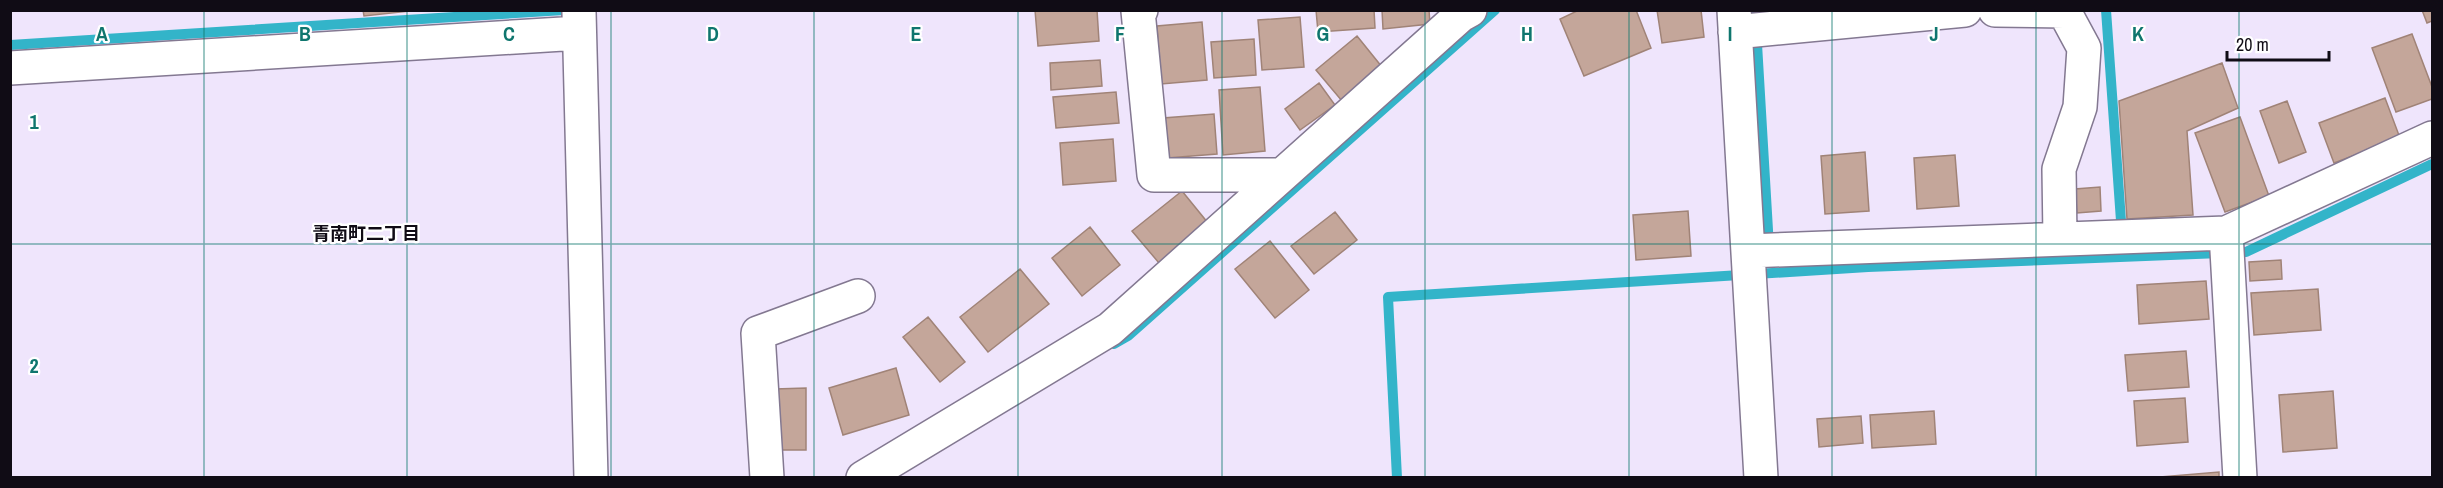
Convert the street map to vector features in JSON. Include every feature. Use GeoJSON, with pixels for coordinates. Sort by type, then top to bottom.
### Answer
{"type":"FeatureCollection","features":[{"type":"Feature","properties":{"kind":"street"},"geometry":{"type":"LineString","coordinates":[[1141,10],[1138,11],[1154,175],[1282,175]]}},
{"type":"Feature","properties":{"kind":"street"},"geometry":{"type":"LineString","coordinates":[[863,477],[1110,329],[1461,15],[1470,10]]}},
{"type":"Feature","properties":{"kind":"street"},"geometry":{"type":"LineString","coordinates":[[1761,477],[1734,21],[1965,10]]}},
{"type":"Feature","properties":{"kind":"street"},"geometry":{"type":"LineString","coordinates":[[1995,10],[2064,11],[2084,48],[2080,107],[2059,169],[2060,239]]}},
{"type":"Feature","properties":{"kind":"street"},"geometry":{"type":"LineString","coordinates":[[10,68],[579,22],[591,477]]}},
{"type":"Feature","properties":{"kind":"street"},"geometry":{"type":"LineString","coordinates":[[1748,251],[2226,233],[2433,138]]}},
{"type":"Feature","properties":{"kind":"street"},"geometry":{"type":"LineString","coordinates":[[2226,233],[2240,477]]}},
{"type":"Feature","properties":{"kind":"street"},"geometry":{"type":"LineString","coordinates":[[767,477],[758,333],[858,296]]}},
{"type":"Feature","properties":{"kind":"building"},"geometry":{"type":"Polygon","coordinates":[[[363,10],[419,10],[364,16],[363,10]]]}},
{"type":"Feature","properties":{"kind":"building"},"geometry":{"type":"Polygon","coordinates":[[[1035,10],[1097,10],[1099,41],[1038,46],[1035,10]]]}},
{"type":"Feature","properties":{"kind":"building"},"geometry":{"type":"Polygon","coordinates":[[[1316,10],[1374,10],[1375,28],[1318,32],[1316,10]]]}},
{"type":"Feature","properties":{"kind":"building"},"geometry":{"type":"Polygon","coordinates":[[[1382,10],[1429,10],[1430,24],[1383,29],[1382,10]]]}},
{"type":"Feature","properties":{"kind":"building"},"geometry":{"type":"Polygon","coordinates":[[[1579,10],[1636,10],[1651,48],[1584,76],[1560,19],[1579,10]]]}},
{"type":"Feature","properties":{"kind":"building"},"geometry":{"type":"Polygon","coordinates":[[[1657,10],[1701,10],[1704,37],[1662,43],[1657,10]]]}},
{"type":"Feature","properties":{"kind":"building"},"geometry":{"type":"Polygon","coordinates":[[[2422,10],[2432,10],[2432,21],[2427,23],[2422,10]]]}},
{"type":"Feature","properties":{"kind":"building"},"geometry":{"type":"Polygon","coordinates":[[[1300,17],[1304,67],[1262,70],[1258,20],[1300,17]]]}},
{"type":"Feature","properties":{"kind":"building"},"geometry":{"type":"Polygon","coordinates":[[[1202,22],[1207,80],[1161,84],[1157,26],[1202,22]]]}},
{"type":"Feature","properties":{"kind":"building"},"geometry":{"type":"Polygon","coordinates":[[[2412,34],[2432,87],[2432,99],[2396,112],[2372,48],[2412,34]]]}},
{"type":"Feature","properties":{"kind":"building"},"geometry":{"type":"Polygon","coordinates":[[[1357,36],[1382,67],[1342,101],[1316,70],[1357,36]]]}},
{"type":"Feature","properties":{"kind":"building"},"geometry":{"type":"Polygon","coordinates":[[[1254,39],[1256,75],[1214,78],[1211,42],[1254,39]]]}},
{"type":"Feature","properties":{"kind":"building"},"geometry":{"type":"Polygon","coordinates":[[[1100,60],[1102,86],[1051,90],[1050,63],[1100,60]]]}},
{"type":"Feature","properties":{"kind":"building"},"geometry":{"type":"Polygon","coordinates":[[[2222,63],[2238,108],[2187,131],[2193,215],[2127,219],[2119,101],[2222,63]]]}},
{"type":"Feature","properties":{"kind":"building"},"geometry":{"type":"Polygon","coordinates":[[[1319,83],[1335,105],[1300,130],[1285,109],[1319,83]]]}},
{"type":"Feature","properties":{"kind":"building"},"geometry":{"type":"Polygon","coordinates":[[[1260,87],[1265,151],[1223,155],[1219,90],[1260,87]]]}},
{"type":"Feature","properties":{"kind":"building"},"geometry":{"type":"Polygon","coordinates":[[[1116,92],[1119,123],[1056,128],[1053,97],[1116,92]]]}},
{"type":"Feature","properties":{"kind":"building"},"geometry":{"type":"Polygon","coordinates":[[[2385,98],[2400,138],[2334,163],[2319,123],[2385,98]]]}},
{"type":"Feature","properties":{"kind":"building"},"geometry":{"type":"Polygon","coordinates":[[[2287,101],[2306,152],[2279,163],[2260,111],[2287,101]]]}},
{"type":"Feature","properties":{"kind":"building"},"geometry":{"type":"Polygon","coordinates":[[[1214,114],[1217,154],[1167,158],[1163,118],[1214,114]]]}},
{"type":"Feature","properties":{"kind":"building"},"geometry":{"type":"Polygon","coordinates":[[[2240,117],[2269,196],[2225,212],[2195,133],[2240,117]]]}},
{"type":"Feature","properties":{"kind":"building"},"geometry":{"type":"Polygon","coordinates":[[[1113,139],[1116,181],[1063,185],[1060,143],[1113,139]]]}},
{"type":"Feature","properties":{"kind":"building"},"geometry":{"type":"Polygon","coordinates":[[[1865,152],[1869,211],[1825,214],[1821,156],[1865,152]]]}},
{"type":"Feature","properties":{"kind":"building"},"geometry":{"type":"Polygon","coordinates":[[[1955,155],[1959,206],[1917,209],[1914,158],[1955,155]]]}},
{"type":"Feature","properties":{"kind":"building"},"geometry":{"type":"Polygon","coordinates":[[[2100,187],[2101,211],[2077,213],[2075,189],[2100,187]]]}},
{"type":"Feature","properties":{"kind":"building"},"geometry":{"type":"Polygon","coordinates":[[[1182,191],[1208,223],[1159,263],[1132,231],[1182,191]]]}},
{"type":"Feature","properties":{"kind":"building"},"geometry":{"type":"Polygon","coordinates":[[[1688,211],[1691,256],[1636,260],[1633,215],[1688,211]]]}},
{"type":"Feature","properties":{"kind":"building"},"geometry":{"type":"Polygon","coordinates":[[[1335,212],[1357,240],[1314,274],[1291,246],[1335,212]]]}},
{"type":"Feature","properties":{"kind":"building"},"geometry":{"type":"Polygon","coordinates":[[[1090,227],[1120,265],[1082,296],[1052,258],[1090,227]]]}},
{"type":"Feature","properties":{"kind":"building"},"geometry":{"type":"Polygon","coordinates":[[[1270,241],[1309,290],[1275,318],[1235,269],[1270,241]]]}},
{"type":"Feature","properties":{"kind":"building"},"geometry":{"type":"Polygon","coordinates":[[[2281,260],[2282,279],[2250,281],[2249,262],[2281,260]]]}},
{"type":"Feature","properties":{"kind":"building"},"geometry":{"type":"Polygon","coordinates":[[[1020,269],[1049,304],[988,352],[960,317],[1020,269]]]}},
{"type":"Feature","properties":{"kind":"building"},"geometry":{"type":"Polygon","coordinates":[[[2206,281],[2209,319],[2139,324],[2137,285],[2206,281]]]}},
{"type":"Feature","properties":{"kind":"building"},"geometry":{"type":"Polygon","coordinates":[[[2318,289],[2321,330],[2254,335],[2251,293],[2318,289]]]}},
{"type":"Feature","properties":{"kind":"building"},"geometry":{"type":"Polygon","coordinates":[[[928,317],[965,362],[940,382],[903,337],[928,317]]]}},
{"type":"Feature","properties":{"kind":"building"},"geometry":{"type":"Polygon","coordinates":[[[2186,351],[2189,387],[2128,391],[2125,355],[2186,351]]]}},
{"type":"Feature","properties":{"kind":"building"},"geometry":{"type":"Polygon","coordinates":[[[896,368],[909,415],[843,435],[829,388],[896,368]]]}},
{"type":"Feature","properties":{"kind":"building"},"geometry":{"type":"Polygon","coordinates":[[[806,388],[806,450],[775,450],[775,389],[806,388]]]}},
{"type":"Feature","properties":{"kind":"building"},"geometry":{"type":"Polygon","coordinates":[[[2333,391],[2337,448],[2283,452],[2279,395],[2333,391]]]}},
{"type":"Feature","properties":{"kind":"building"},"geometry":{"type":"Polygon","coordinates":[[[2185,398],[2188,442],[2137,446],[2134,401],[2185,398]]]}},
{"type":"Feature","properties":{"kind":"building"},"geometry":{"type":"Polygon","coordinates":[[[1934,411],[1936,444],[1872,448],[1870,415],[1934,411]]]}},
{"type":"Feature","properties":{"kind":"building"},"geometry":{"type":"Polygon","coordinates":[[[1861,416],[1863,443],[1819,447],[1817,419],[1861,416]]]}},
{"type":"Feature","properties":{"kind":"building"},"geometry":{"type":"Polygon","coordinates":[[[2219,472],[2219,478],[2148,478],[2219,472]]]}},
{"type":"Feature","properties":{"kind":"waterway"},"geometry":{"type":"LineString","coordinates":[[10,45],[564,10]]}},
{"type":"Feature","properties":{"kind":"waterway"},"geometry":{"type":"LineString","coordinates":[[1114,344],[1128,336],[1495,10]]}},
{"type":"Feature","properties":{"kind":"waterway"},"geometry":{"type":"LineString","coordinates":[[1755,10],[1769,247]]}},
{"type":"Feature","properties":{"kind":"waterway"},"geometry":{"type":"LineString","coordinates":[[2106,10],[2122,235]]}},
{"type":"Feature","properties":{"kind":"waterway"},"geometry":{"type":"LineString","coordinates":[[1397,478],[1388,297],[1868,267],[2246,252],[2432,164]]}},
{"type":"Feature","properties":{"kind":"district","name":"青南町二丁目"},"geometry":{"type":"Point","coordinates":[366,234]}}]}
